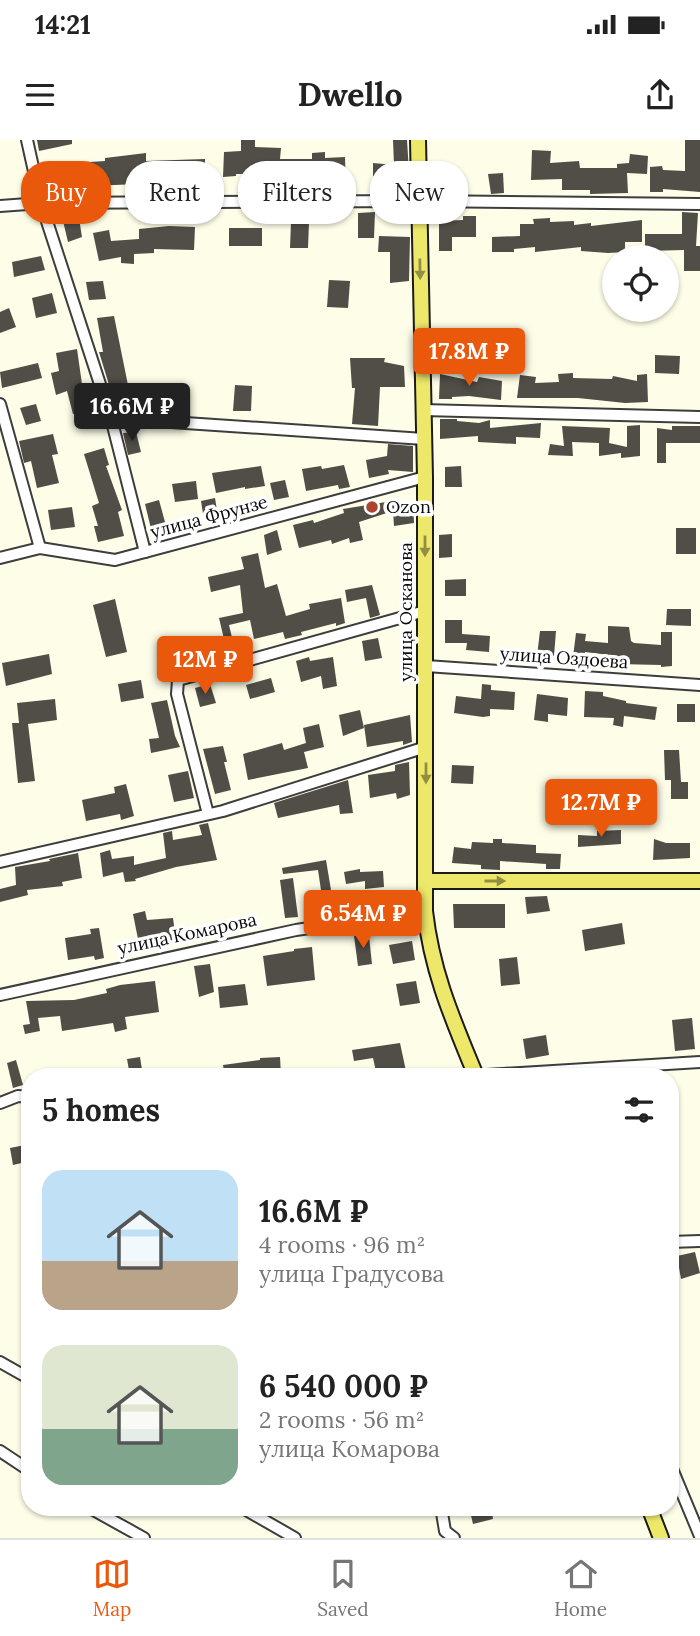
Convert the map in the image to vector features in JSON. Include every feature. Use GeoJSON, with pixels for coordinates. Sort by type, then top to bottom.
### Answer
{"type":"FeatureCollection","features":[{"type":"Feature","properties":{"kind":"main road","name":"улица Осканова"},"geometry":{"type":"LineString","coordinates":[[418,140],[418,161]]}},
{"type":"Feature","properties":{"kind":"main road","name":"улица Осканова"},"geometry":{"type":"LineString","coordinates":[[419,224],[425,477],[425,911],[429,948],[443,998],[471,1068]]}},
{"type":"Feature","properties":{"kind":"main road"},"geometry":{"type":"LineString","coordinates":[[426,881],[700,881]]}},
{"type":"Feature","properties":{"kind":"main road"},"geometry":{"type":"LineString","coordinates":[[652,1516],[661,1538]]}},
{"type":"Feature","properties":{"kind":"street"},"geometry":{"type":"LineString","coordinates":[[27,140],[32,161]]}},
{"type":"Feature","properties":{"kind":"street"},"geometry":{"type":"LineString","coordinates":[[111,203],[370,201]]}},
{"type":"Feature","properties":{"kind":"street"},"geometry":{"type":"LineString","coordinates":[[468,202],[700,204]]}},
{"type":"Feature","properties":{"kind":"street"},"geometry":{"type":"LineString","coordinates":[[0,206],[21,204]]}},
{"type":"Feature","properties":{"kind":"street"},"geometry":{"type":"LineString","coordinates":[[48,224],[111,418],[145,552]]}},
{"type":"Feature","properties":{"kind":"street"},"geometry":{"type":"LineString","coordinates":[[0,404],[40,548]]}},
{"type":"Feature","properties":{"kind":"street"},"geometry":{"type":"LineString","coordinates":[[423,410],[700,417]]}},
{"type":"Feature","properties":{"kind":"street"},"geometry":{"type":"LineString","coordinates":[[111,418],[424,439]]}},
{"type":"Feature","properties":{"kind":"street","name":"улица Фрунзе"},"geometry":{"type":"LineString","coordinates":[[0,558],[40,548],[115,560],[425,477]]}},
{"type":"Feature","properties":{"kind":"street"},"geometry":{"type":"LineString","coordinates":[[208,814],[177,694],[178,680],[425,611]]}},
{"type":"Feature","properties":{"kind":"street","name":"улица Оздоева"},"geometry":{"type":"LineString","coordinates":[[426,666],[700,685]]}},
{"type":"Feature","properties":{"kind":"street"},"geometry":{"type":"LineString","coordinates":[[0,862],[208,814],[426,747]]}},
{"type":"Feature","properties":{"kind":"street","name":"улица Комарова"},"geometry":{"type":"LineString","coordinates":[[0,995],[296,930],[425,911]]}},
{"type":"Feature","properties":{"kind":"street"},"geometry":{"type":"LineString","coordinates":[[603,1068],[700,1062]]}},
{"type":"Feature","properties":{"kind":"street"},"geometry":{"type":"LineString","coordinates":[[0,1103],[21,1096]]}},
{"type":"Feature","properties":{"kind":"street"},"geometry":{"type":"LineString","coordinates":[[679,1242],[700,1241]]}},
{"type":"Feature","properties":{"kind":"street"},"geometry":{"type":"LineString","coordinates":[[0,1362],[21,1374]]}},
{"type":"Feature","properties":{"kind":"street"},"geometry":{"type":"LineString","coordinates":[[0,1451],[21,1465]]}},
{"type":"Feature","properties":{"kind":"street"},"geometry":{"type":"LineString","coordinates":[[679,1486],[700,1536]]}},
{"type":"Feature","properties":{"kind":"street"},"geometry":{"type":"LineString","coordinates":[[103,1516],[137,1536]]}},
{"type":"Feature","properties":{"kind":"street"},"geometry":{"type":"LineString","coordinates":[[257,1516],[295,1538]]}},
{"type":"Feature","properties":{"kind":"street"},"geometry":{"type":"LineString","coordinates":[[442,1516],[445,1531],[454,1538]]}},
{"type":"Feature","properties":{"kind":"building"},"geometry":{"type":"Polygon","coordinates":[[[37,140],[72,140],[72,144],[39,151],[37,140]]]}},
{"type":"Feature","properties":{"kind":"building"},"geometry":{"type":"Polygon","coordinates":[[[241,140],[255,140],[255,147],[281,148],[280,159],[312,159],[312,153],[325,152],[325,158],[345,157],[345,161],[238,161],[238,174],[224,177],[224,152],[241,151],[241,140]]]}},
{"type":"Feature","properties":{"kind":"building"},"geometry":{"type":"Polygon","coordinates":[[[393,140],[407,140],[408,161],[394,161],[393,140]]]}},
{"type":"Feature","properties":{"kind":"building"},"geometry":{"type":"Polygon","coordinates":[[[685,140],[700,140],[700,192],[663,189],[663,192],[650,192],[650,167],[662,166],[663,170],[685,171],[685,140]]]}},
{"type":"Feature","properties":{"kind":"building"},"geometry":{"type":"Polygon","coordinates":[[[532,150],[551,151],[550,163],[579,161],[580,168],[617,168],[617,164],[629,163],[630,154],[648,156],[647,174],[627,173],[628,193],[590,194],[590,190],[562,190],[562,179],[531,180],[532,150]]]}},
{"type":"Feature","properties":{"kind":"building"},"geometry":{"type":"Polygon","coordinates":[[[146,153],[146,161],[125,161],[125,185],[111,185],[111,161],[105,161],[105,158],[146,153]]]}},
{"type":"Feature","properties":{"kind":"building"},"geometry":{"type":"Polygon","coordinates":[[[205,159],[205,161],[146,161],[205,159]]]}},
{"type":"Feature","properties":{"kind":"building"},"geometry":{"type":"Polygon","coordinates":[[[503,173],[504,193],[491,194],[488,174],[503,173]]]}},
{"type":"Feature","properties":{"kind":"building"},"geometry":{"type":"Polygon","coordinates":[[[370,212],[370,224],[375,224],[374,238],[358,238],[358,213],[370,212]]]}},
{"type":"Feature","properties":{"kind":"building"},"geometry":{"type":"Polygon","coordinates":[[[682,212],[698,213],[696,246],[700,246],[700,271],[684,271],[684,250],[679,250],[679,245],[645,245],[645,234],[682,234],[682,212]]]}},
{"type":"Feature","properties":{"kind":"building"},"geometry":{"type":"Polygon","coordinates":[[[468,216],[476,216],[476,237],[452,237],[452,251],[439,251],[439,224],[468,224],[468,216]]]}},
{"type":"Feature","properties":{"kind":"building"},"geometry":{"type":"Polygon","coordinates":[[[550,218],[550,222],[574,221],[574,225],[591,223],[591,226],[642,220],[642,242],[602,245],[602,253],[581,251],[581,247],[535,252],[535,247],[514,249],[514,252],[492,252],[492,237],[520,236],[520,224],[534,224],[533,219],[550,218]]]}},
{"type":"Feature","properties":{"kind":"building"},"geometry":{"type":"Polygon","coordinates":[[[64,224],[80,224],[82,237],[68,242],[64,224]]]}},
{"type":"Feature","properties":{"kind":"building"},"geometry":{"type":"Polygon","coordinates":[[[291,224],[309,224],[308,248],[290,248],[291,224]]]}},
{"type":"Feature","properties":{"kind":"building"},"geometry":{"type":"Polygon","coordinates":[[[195,227],[194,250],[154,249],[154,253],[134,254],[134,264],[121,263],[121,257],[99,261],[93,233],[109,230],[111,241],[139,239],[139,229],[195,227]]]}},
{"type":"Feature","properties":{"kind":"building"},"geometry":{"type":"Polygon","coordinates":[[[229,228],[262,228],[262,246],[229,246],[229,228]]]}},
{"type":"Feature","properties":{"kind":"building"},"geometry":{"type":"Polygon","coordinates":[[[379,236],[410,237],[409,281],[390,283],[390,252],[378,252],[379,236]]]}},
{"type":"Feature","properties":{"kind":"building"},"geometry":{"type":"Polygon","coordinates":[[[41,256],[45,270],[14,277],[12,262],[41,256]]]}},
{"type":"Feature","properties":{"kind":"building"},"geometry":{"type":"Polygon","coordinates":[[[329,280],[350,281],[348,308],[327,307],[329,280]]]}},
{"type":"Feature","properties":{"kind":"building"},"geometry":{"type":"Polygon","coordinates":[[[103,281],[106,299],[89,300],[86,282],[103,281]]]}},
{"type":"Feature","properties":{"kind":"building"},"geometry":{"type":"Polygon","coordinates":[[[52,293],[57,313],[36,318],[32,298],[52,293]]]}},
{"type":"Feature","properties":{"kind":"building"},"geometry":{"type":"Polygon","coordinates":[[[9,308],[16,327],[0,333],[0,312],[9,308]]]}},
{"type":"Feature","properties":{"kind":"building"},"geometry":{"type":"Polygon","coordinates":[[[114,316],[130,407],[116,407],[99,352],[103,352],[97,318],[114,316]]]}},
{"type":"Feature","properties":{"kind":"building"},"geometry":{"type":"Polygon","coordinates":[[[443,337],[464,339],[462,360],[441,358],[443,337]]]}},
{"type":"Feature","properties":{"kind":"building"},"geometry":{"type":"Polygon","coordinates":[[[77,349],[83,391],[88,390],[92,409],[73,414],[67,391],[56,395],[51,373],[59,371],[56,353],[77,349]]]}},
{"type":"Feature","properties":{"kind":"building"},"geometry":{"type":"Polygon","coordinates":[[[655,355],[680,356],[679,374],[655,373],[655,355]]]}},
{"type":"Feature","properties":{"kind":"building"},"geometry":{"type":"Polygon","coordinates":[[[350,358],[385,358],[384,362],[404,366],[405,387],[380,387],[378,426],[352,424],[355,388],[352,388],[350,358]]]}},
{"type":"Feature","properties":{"kind":"building"},"geometry":{"type":"Polygon","coordinates":[[[38,363],[42,378],[2,388],[0,372],[38,363]]]}},
{"type":"Feature","properties":{"kind":"building"},"geometry":{"type":"Polygon","coordinates":[[[573,373],[573,378],[612,379],[613,376],[637,381],[637,375],[647,374],[648,402],[517,398],[520,375],[536,377],[535,383],[559,382],[558,374],[573,373]]]}},
{"type":"Feature","properties":{"kind":"building"},"geometry":{"type":"Polygon","coordinates":[[[440,374],[477,382],[479,377],[502,381],[501,400],[469,396],[439,399],[440,374]]]}},
{"type":"Feature","properties":{"kind":"building"},"geometry":{"type":"Polygon","coordinates":[[[235,385],[252,386],[251,411],[233,411],[235,385]]]}},
{"type":"Feature","properties":{"kind":"building"},"geometry":{"type":"Polygon","coordinates":[[[36,404],[41,421],[26,425],[20,408],[36,404]]]}},
{"type":"Feature","properties":{"kind":"building"},"geometry":{"type":"Polygon","coordinates":[[[440,419],[479,423],[490,420],[490,428],[541,423],[540,438],[516,437],[516,444],[478,442],[478,436],[440,439],[440,419]]]}},
{"type":"Feature","properties":{"kind":"building"},"geometry":{"type":"Polygon","coordinates":[[[640,425],[640,456],[621,458],[621,453],[599,456],[599,443],[572,442],[573,456],[548,455],[550,444],[564,446],[562,426],[610,428],[609,443],[627,447],[627,426],[640,425]]]}},
{"type":"Feature","properties":{"kind":"building"},"geometry":{"type":"Polygon","coordinates":[[[672,426],[700,426],[700,443],[666,443],[666,463],[657,463],[657,428],[672,430],[672,426]]]}},
{"type":"Feature","properties":{"kind":"building"},"geometry":{"type":"Polygon","coordinates":[[[136,432],[141,452],[128,455],[123,433],[136,432]]]}},
{"type":"Feature","properties":{"kind":"building"},"geometry":{"type":"Polygon","coordinates":[[[53,434],[58,454],[52,455],[59,483],[37,488],[31,461],[24,463],[19,441],[53,434]]]}},
{"type":"Feature","properties":{"kind":"building"},"geometry":{"type":"Polygon","coordinates":[[[388,444],[413,446],[413,472],[388,470],[389,474],[369,478],[366,460],[387,456],[388,444]]]}},
{"type":"Feature","properties":{"kind":"building"},"geometry":{"type":"Polygon","coordinates":[[[104,448],[109,465],[106,466],[122,510],[118,512],[124,536],[98,542],[94,526],[98,526],[92,506],[99,503],[84,454],[104,448]]]}},
{"type":"Feature","properties":{"kind":"building"},"geometry":{"type":"Polygon","coordinates":[[[344,465],[350,487],[339,489],[338,485],[306,491],[302,469],[344,465]]]}},
{"type":"Feature","properties":{"kind":"building"},"geometry":{"type":"Polygon","coordinates":[[[261,466],[265,486],[216,493],[212,473],[261,466]]]}},
{"type":"Feature","properties":{"kind":"building"},"geometry":{"type":"Polygon","coordinates":[[[461,466],[462,487],[445,487],[445,467],[461,466]]]}},
{"type":"Feature","properties":{"kind":"building"},"geometry":{"type":"Polygon","coordinates":[[[285,480],[289,497],[274,500],[270,483],[285,480]]]}},
{"type":"Feature","properties":{"kind":"building"},"geometry":{"type":"Polygon","coordinates":[[[196,481],[198,499],[175,502],[172,484],[196,481]]]}},
{"type":"Feature","properties":{"kind":"building"},"geometry":{"type":"Polygon","coordinates":[[[215,498],[218,517],[204,520],[201,501],[215,498]]]}},
{"type":"Feature","properties":{"kind":"building"},"geometry":{"type":"Polygon","coordinates":[[[159,500],[168,533],[153,537],[145,504],[159,500]]]}},
{"type":"Feature","properties":{"kind":"building"},"geometry":{"type":"Polygon","coordinates":[[[386,502],[413,503],[414,523],[394,526],[393,511],[359,522],[363,540],[350,543],[349,538],[332,544],[331,540],[299,548],[293,525],[313,520],[314,523],[344,513],[343,509],[386,502]]]}},
{"type":"Feature","properties":{"kind":"building"},"geometry":{"type":"Polygon","coordinates":[[[72,507],[75,527],[51,530],[48,510],[72,507]]]}},
{"type":"Feature","properties":{"kind":"building"},"geometry":{"type":"Polygon","coordinates":[[[676,528],[696,528],[696,554],[676,554],[676,528]]]}},
{"type":"Feature","properties":{"kind":"building"},"geometry":{"type":"Polygon","coordinates":[[[277,530],[282,550],[267,555],[264,535],[277,530]]]}},
{"type":"Feature","properties":{"kind":"building"},"geometry":{"type":"Polygon","coordinates":[[[452,534],[452,557],[439,558],[439,535],[452,534]]]}},
{"type":"Feature","properties":{"kind":"building"},"geometry":{"type":"Polygon","coordinates":[[[258,553],[265,588],[277,584],[286,616],[310,609],[309,604],[341,598],[345,623],[301,632],[302,635],[285,639],[283,632],[254,639],[250,620],[229,625],[236,654],[228,656],[219,618],[243,613],[240,585],[211,592],[208,577],[244,569],[241,557],[258,553]]]}},
{"type":"Feature","properties":{"kind":"building"},"geometry":{"type":"Polygon","coordinates":[[[466,579],[466,596],[445,596],[445,580],[466,579]]]}},
{"type":"Feature","properties":{"kind":"building"},"geometry":{"type":"Polygon","coordinates":[[[413,581],[414,606],[402,608],[400,584],[413,581]]]}},
{"type":"Feature","properties":{"kind":"building"},"geometry":{"type":"Polygon","coordinates":[[[372,585],[380,615],[370,618],[366,598],[347,602],[345,590],[372,585]]]}},
{"type":"Feature","properties":{"kind":"building"},"geometry":{"type":"Polygon","coordinates":[[[115,599],[127,652],[106,657],[93,605],[115,599]]]}},
{"type":"Feature","properties":{"kind":"building"},"geometry":{"type":"Polygon","coordinates":[[[667,609],[691,609],[691,626],[666,625],[667,609]]]}},
{"type":"Feature","properties":{"kind":"building"},"geometry":{"type":"Polygon","coordinates":[[[445,620],[462,620],[462,634],[490,636],[489,652],[466,650],[467,643],[445,643],[445,620]]]}},
{"type":"Feature","properties":{"kind":"building"},"geometry":{"type":"Polygon","coordinates":[[[608,626],[629,627],[631,641],[634,643],[661,645],[661,632],[672,632],[672,666],[617,664],[618,656],[585,652],[584,658],[573,657],[576,633],[586,634],[585,641],[608,643],[608,626]]]}},
{"type":"Feature","properties":{"kind":"building"},"geometry":{"type":"Polygon","coordinates":[[[540,631],[556,631],[554,656],[537,656],[540,631]]]}},
{"type":"Feature","properties":{"kind":"building"},"geometry":{"type":"Polygon","coordinates":[[[378,638],[382,658],[365,661],[362,641],[378,638]]]}},
{"type":"Feature","properties":{"kind":"building"},"geometry":{"type":"Polygon","coordinates":[[[49,654],[52,674],[6,686],[2,663],[49,654]]]}},
{"type":"Feature","properties":{"kind":"building"},"geometry":{"type":"Polygon","coordinates":[[[309,657],[310,661],[333,657],[337,686],[323,689],[321,676],[301,682],[296,661],[309,657]]]}},
{"type":"Feature","properties":{"kind":"building"},"geometry":{"type":"Polygon","coordinates":[[[271,678],[275,692],[250,699],[246,685],[271,678]]]}},
{"type":"Feature","properties":{"kind":"building"},"geometry":{"type":"Polygon","coordinates":[[[141,680],[144,698],[121,702],[118,684],[141,680]]]}},
{"type":"Feature","properties":{"kind":"building"},"geometry":{"type":"Polygon","coordinates":[[[210,684],[216,703],[200,707],[195,688],[210,684]]]}},
{"type":"Feature","properties":{"kind":"building"},"geometry":{"type":"Polygon","coordinates":[[[482,684],[491,685],[491,690],[515,692],[514,710],[490,709],[490,716],[483,717],[454,713],[456,696],[481,699],[482,684]]]}},
{"type":"Feature","properties":{"kind":"building"},"geometry":{"type":"Polygon","coordinates":[[[585,691],[603,692],[603,696],[626,703],[657,707],[655,720],[624,716],[623,727],[613,725],[614,718],[584,717],[585,691]]]}},
{"type":"Feature","properties":{"kind":"building"},"geometry":{"type":"Polygon","coordinates":[[[537,694],[568,698],[567,716],[548,714],[548,722],[534,720],[537,694]]]}},
{"type":"Feature","properties":{"kind":"building"},"geometry":{"type":"Polygon","coordinates":[[[55,699],[57,720],[28,724],[35,781],[18,783],[12,723],[19,723],[17,703],[55,699]]]}},
{"type":"Feature","properties":{"kind":"building"},"geometry":{"type":"Polygon","coordinates":[[[167,700],[180,747],[151,753],[149,739],[159,738],[151,703],[167,700]]]}},
{"type":"Feature","properties":{"kind":"building"},"geometry":{"type":"Polygon","coordinates":[[[677,704],[695,704],[695,722],[677,722],[677,704]]]}},
{"type":"Feature","properties":{"kind":"building"},"geometry":{"type":"Polygon","coordinates":[[[360,710],[364,728],[343,736],[339,715],[360,710]]]}},
{"type":"Feature","properties":{"kind":"building"},"geometry":{"type":"Polygon","coordinates":[[[410,715],[412,742],[367,747],[364,725],[410,715]]]}},
{"type":"Feature","properties":{"kind":"building"},"geometry":{"type":"Polygon","coordinates":[[[319,724],[324,747],[304,752],[308,768],[248,780],[243,754],[282,743],[284,750],[306,743],[303,728],[319,724]]]}},
{"type":"Feature","properties":{"kind":"building"},"geometry":{"type":"Polygon","coordinates":[[[223,746],[231,790],[215,794],[203,749],[223,746]]]}},
{"type":"Feature","properties":{"kind":"building"},"geometry":{"type":"Polygon","coordinates":[[[664,750],[679,750],[681,782],[688,782],[688,799],[671,799],[671,780],[665,780],[664,750]]]}},
{"type":"Feature","properties":{"kind":"building"},"geometry":{"type":"Polygon","coordinates":[[[409,762],[410,795],[397,799],[396,793],[370,798],[368,775],[395,771],[395,765],[409,762]]]}},
{"type":"Feature","properties":{"kind":"building"},"geometry":{"type":"Polygon","coordinates":[[[452,765],[474,766],[473,784],[451,783],[452,765]]]}},
{"type":"Feature","properties":{"kind":"building"},"geometry":{"type":"Polygon","coordinates":[[[188,771],[194,798],[174,802],[168,775],[188,771]]]}},
{"type":"Feature","properties":{"kind":"building"},"geometry":{"type":"Polygon","coordinates":[[[348,780],[353,813],[340,814],[339,805],[278,818],[274,803],[348,780]]]}},
{"type":"Feature","properties":{"kind":"building"},"geometry":{"type":"Polygon","coordinates":[[[126,784],[134,816],[121,820],[120,814],[86,821],[82,800],[115,793],[114,787],[126,784]]]}},
{"type":"Feature","properties":{"kind":"building"},"geometry":{"type":"Polygon","coordinates":[[[208,823],[217,860],[176,867],[135,879],[136,881],[125,882],[123,872],[103,877],[100,853],[110,850],[112,859],[134,856],[134,865],[166,858],[163,833],[172,831],[173,840],[202,835],[199,825],[208,823]]]}},
{"type":"Feature","properties":{"kind":"building"},"geometry":{"type":"Polygon","coordinates":[[[621,830],[621,844],[578,847],[578,835],[597,836],[597,831],[621,830]]]}},
{"type":"Feature","properties":{"kind":"building"},"geometry":{"type":"Polygon","coordinates":[[[493,839],[502,839],[502,843],[536,845],[536,853],[561,854],[560,869],[546,869],[546,864],[500,861],[500,870],[481,869],[481,865],[452,863],[454,847],[471,849],[472,842],[493,843],[493,839]]]}},
{"type":"Feature","properties":{"kind":"building"},"geometry":{"type":"Polygon","coordinates":[[[654,839],[666,843],[690,843],[690,858],[653,860],[654,839]]]}},
{"type":"Feature","properties":{"kind":"building"},"geometry":{"type":"Polygon","coordinates":[[[78,853],[82,878],[62,882],[63,886],[27,890],[28,895],[0,902],[0,889],[16,885],[15,867],[78,853]]]}},
{"type":"Feature","properties":{"kind":"building"},"geometry":{"type":"Polygon","coordinates":[[[326,860],[334,908],[324,910],[318,870],[283,874],[282,868],[326,860]]]}},
{"type":"Feature","properties":{"kind":"building"},"geometry":{"type":"Polygon","coordinates":[[[360,869],[360,872],[383,871],[384,887],[365,889],[365,881],[346,884],[344,872],[360,869]]]}},
{"type":"Feature","properties":{"kind":"building"},"geometry":{"type":"Polygon","coordinates":[[[293,878],[298,917],[285,918],[280,880],[293,878]]]}},
{"type":"Feature","properties":{"kind":"building"},"geometry":{"type":"Polygon","coordinates":[[[547,896],[550,911],[527,914],[525,897],[547,896]]]}},
{"type":"Feature","properties":{"kind":"building"},"geometry":{"type":"Polygon","coordinates":[[[453,904],[505,904],[505,928],[454,928],[453,904]]]}},
{"type":"Feature","properties":{"kind":"building"},"geometry":{"type":"Polygon","coordinates":[[[145,911],[147,920],[173,918],[176,940],[152,943],[152,946],[140,949],[133,914],[145,911]]]}},
{"type":"Feature","properties":{"kind":"building"},"geometry":{"type":"Polygon","coordinates":[[[622,923],[625,944],[585,951],[582,930],[622,923]]]}},
{"type":"Feature","properties":{"kind":"building"},"geometry":{"type":"Polygon","coordinates":[[[99,928],[104,958],[95,960],[94,956],[68,960],[65,938],[91,934],[90,929],[99,928]]]}},
{"type":"Feature","properties":{"kind":"building"},"geometry":{"type":"Polygon","coordinates":[[[354,936],[369,936],[372,964],[358,966],[354,936]]]}},
{"type":"Feature","properties":{"kind":"building"},"geometry":{"type":"Polygon","coordinates":[[[412,941],[415,960],[393,964],[389,945],[412,941]]]}},
{"type":"Feature","properties":{"kind":"building"},"geometry":{"type":"Polygon","coordinates":[[[312,947],[315,980],[267,986],[263,956],[312,947]]]}},
{"type":"Feature","properties":{"kind":"building"},"geometry":{"type":"Polygon","coordinates":[[[517,957],[520,984],[501,986],[499,959],[517,957]]]}},
{"type":"Feature","properties":{"kind":"building"},"geometry":{"type":"Polygon","coordinates":[[[210,964],[214,992],[199,997],[194,966],[210,964]]]}},
{"type":"Feature","properties":{"kind":"building"},"geometry":{"type":"Polygon","coordinates":[[[155,981],[159,1012],[125,1017],[127,1029],[115,1032],[113,1023],[62,1031],[60,1016],[38,1018],[40,1031],[25,1034],[23,1025],[30,1024],[26,1001],[74,1000],[107,993],[106,989],[120,985],[155,981]]]}},
{"type":"Feature","properties":{"kind":"building"},"geometry":{"type":"Polygon","coordinates":[[[416,981],[420,1003],[400,1006],[396,984],[416,981]]]}},
{"type":"Feature","properties":{"kind":"building"},"geometry":{"type":"Polygon","coordinates":[[[245,984],[248,1005],[220,1008],[218,987],[245,984]]]}},
{"type":"Feature","properties":{"kind":"building"},"geometry":{"type":"Polygon","coordinates":[[[692,1018],[695,1049],[675,1051],[672,1020],[692,1018]]]}},
{"type":"Feature","properties":{"kind":"building"},"geometry":{"type":"Polygon","coordinates":[[[546,1035],[549,1055],[526,1059],[523,1039],[546,1035]]]}},
{"type":"Feature","properties":{"kind":"building"},"geometry":{"type":"Polygon","coordinates":[[[400,1043],[405,1068],[375,1068],[373,1058],[354,1061],[352,1050],[400,1043]]]}},
{"type":"Feature","properties":{"kind":"building"},"geometry":{"type":"Polygon","coordinates":[[[140,1057],[142,1068],[129,1068],[127,1059],[140,1057]]]}},
{"type":"Feature","properties":{"kind":"building"},"geometry":{"type":"Polygon","coordinates":[[[280,1057],[281,1068],[224,1068],[223,1065],[280,1057]]]}},
{"type":"Feature","properties":{"kind":"building"},"geometry":{"type":"Polygon","coordinates":[[[16,1060],[21,1086],[13,1088],[7,1063],[16,1060]]]}},
{"type":"Feature","properties":{"kind":"building"},"geometry":{"type":"Polygon","coordinates":[[[21,1146],[21,1163],[13,1165],[10,1148],[21,1146]]]}},
{"type":"Feature","properties":{"kind":"building"},"geometry":{"type":"Polygon","coordinates":[[[695,1252],[700,1273],[681,1279],[679,1256],[695,1252]]]}},
{"type":"Feature","properties":{"kind":"building"},"geometry":{"type":"Polygon","coordinates":[[[471,1516],[492,1516],[493,1519],[473,1524],[471,1516]]]}},
{"type":"Feature","properties":{"kind":"place","name":"Ozon"},"geometry":{"type":"Point","coordinates":[372,507]}}]}
